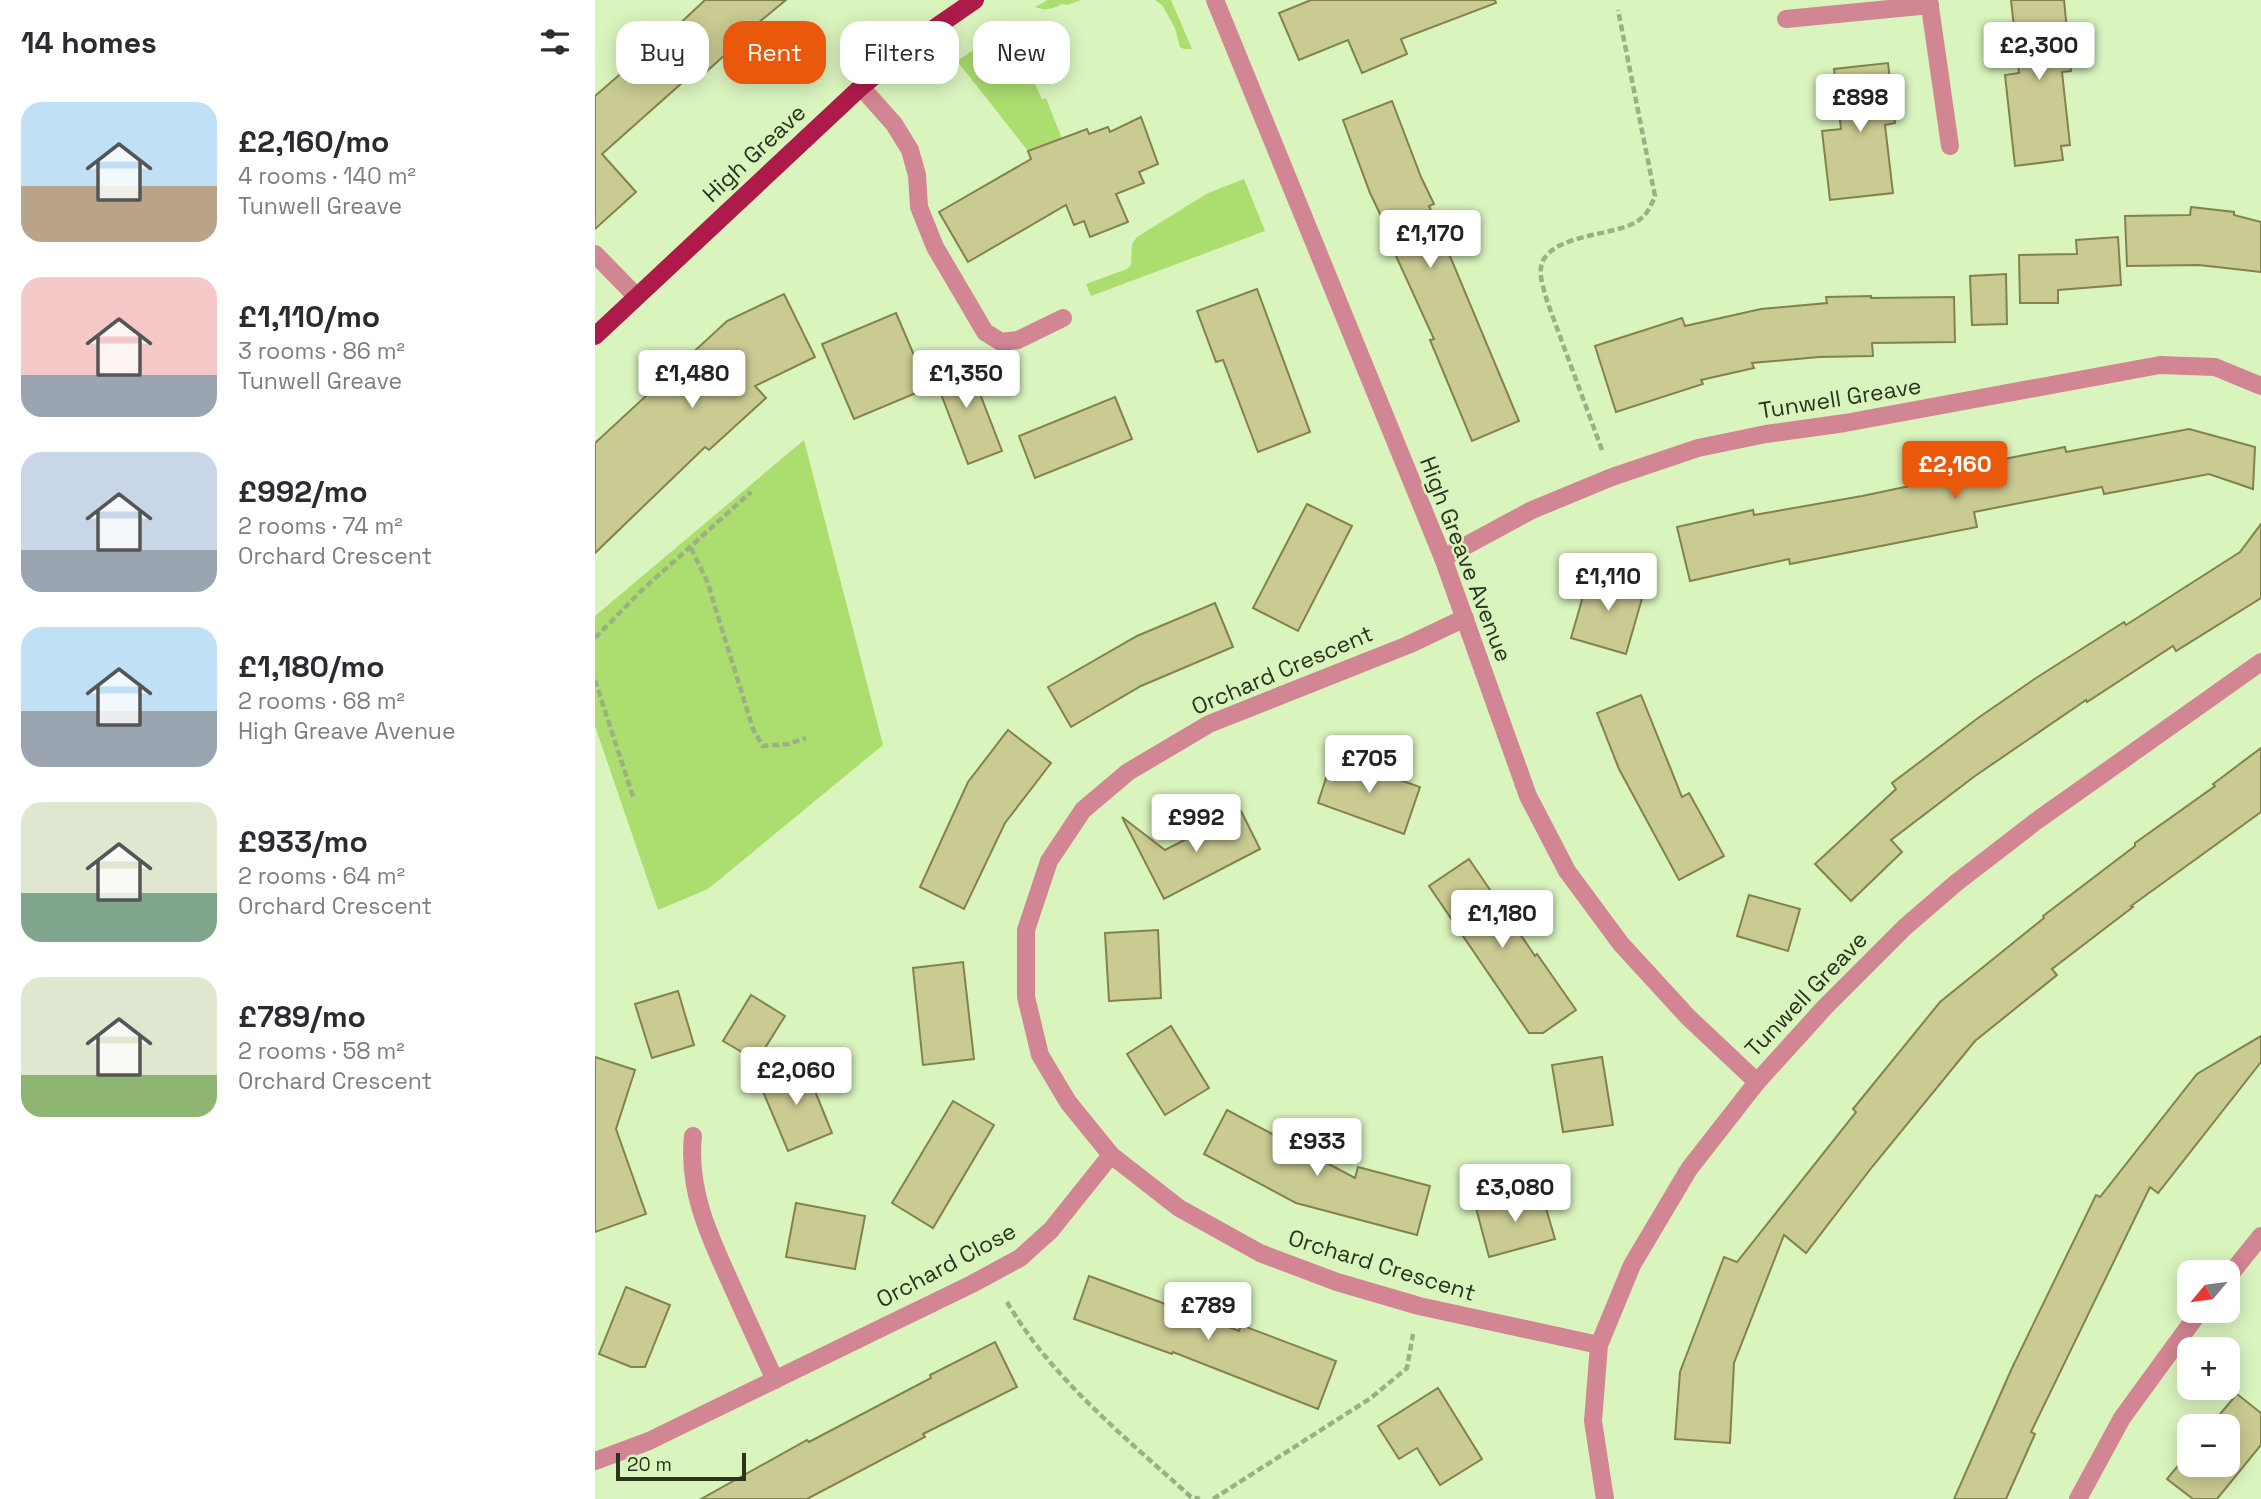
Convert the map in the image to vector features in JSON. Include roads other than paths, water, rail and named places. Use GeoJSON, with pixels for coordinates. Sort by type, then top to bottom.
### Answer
{"type":"FeatureCollection","features":[{"type":"Feature","properties":{"kind":"main road","name":"High Greave"},"geometry":{"type":"LineString","coordinates":[[595,336],[861,87],[923,36],[975,0]]}},
{"type":"Feature","properties":{"kind":"street","name":"High Greave Avenue"},"geometry":{"type":"LineString","coordinates":[[1215,0],[1443,558],[1528,796],[1567,871],[1621,944],[1689,1018],[1757,1082]]}},
{"type":"Feature","properties":{"kind":"street"},"geometry":{"type":"LineString","coordinates":[[1786,19],[1929,3],[1950,146]]}},
{"type":"Feature","properties":{"kind":"street"},"geometry":{"type":"LineString","coordinates":[[861,87],[894,124],[910,150],[917,175],[919,206],[935,247],[985,332],[1001,342],[1018,340],[1063,318]]}},
{"type":"Feature","properties":{"kind":"street"},"geometry":{"type":"LineString","coordinates":[[595,254],[636,296]]}},
{"type":"Feature","properties":{"kind":"street","name":"Tunwell Greave"},"geometry":{"type":"LineString","coordinates":[[1443,558],[1532,510],[1612,477],[1698,448],[2160,365],[2215,367],[2261,386]]}},
{"type":"Feature","properties":{"kind":"street","name":"Orchard Crescent"},"geometry":{"type":"LineString","coordinates":[[1465,618],[1408,645],[1209,724],[1129,772],[1083,810],[1049,861],[1026,930],[1026,997],[1041,1055],[1067,1102],[1111,1155],[1179,1208],[1261,1253],[1337,1282],[1419,1306],[1599,1345]]}},
{"type":"Feature","properties":{"kind":"street","name":"Tunwell Greave"},"geometry":{"type":"LineString","coordinates":[[1605,1499],[1593,1421],[1599,1345],[1632,1265],[1689,1169],[1757,1082],[1825,1007],[1905,927],[1955,883],[2035,822],[2261,662]]}},
{"type":"Feature","properties":{"kind":"street"},"geometry":{"type":"LineString","coordinates":[[693,1136],[691,1158],[695,1186],[706,1227],[775,1380]]}},
{"type":"Feature","properties":{"kind":"street","name":"Orchard Close"},"geometry":{"type":"LineString","coordinates":[[595,1461],[649,1441],[1020,1258],[1051,1230],[1111,1155]]}},
{"type":"Feature","properties":{"kind":"street"},"geometry":{"type":"LineString","coordinates":[[2240,1262],[2261,1236]]}},
{"type":"Feature","properties":{"kind":"street"},"geometry":{"type":"LineString","coordinates":[[2078,1499],[2122,1418],[2191,1323]]}}]}
